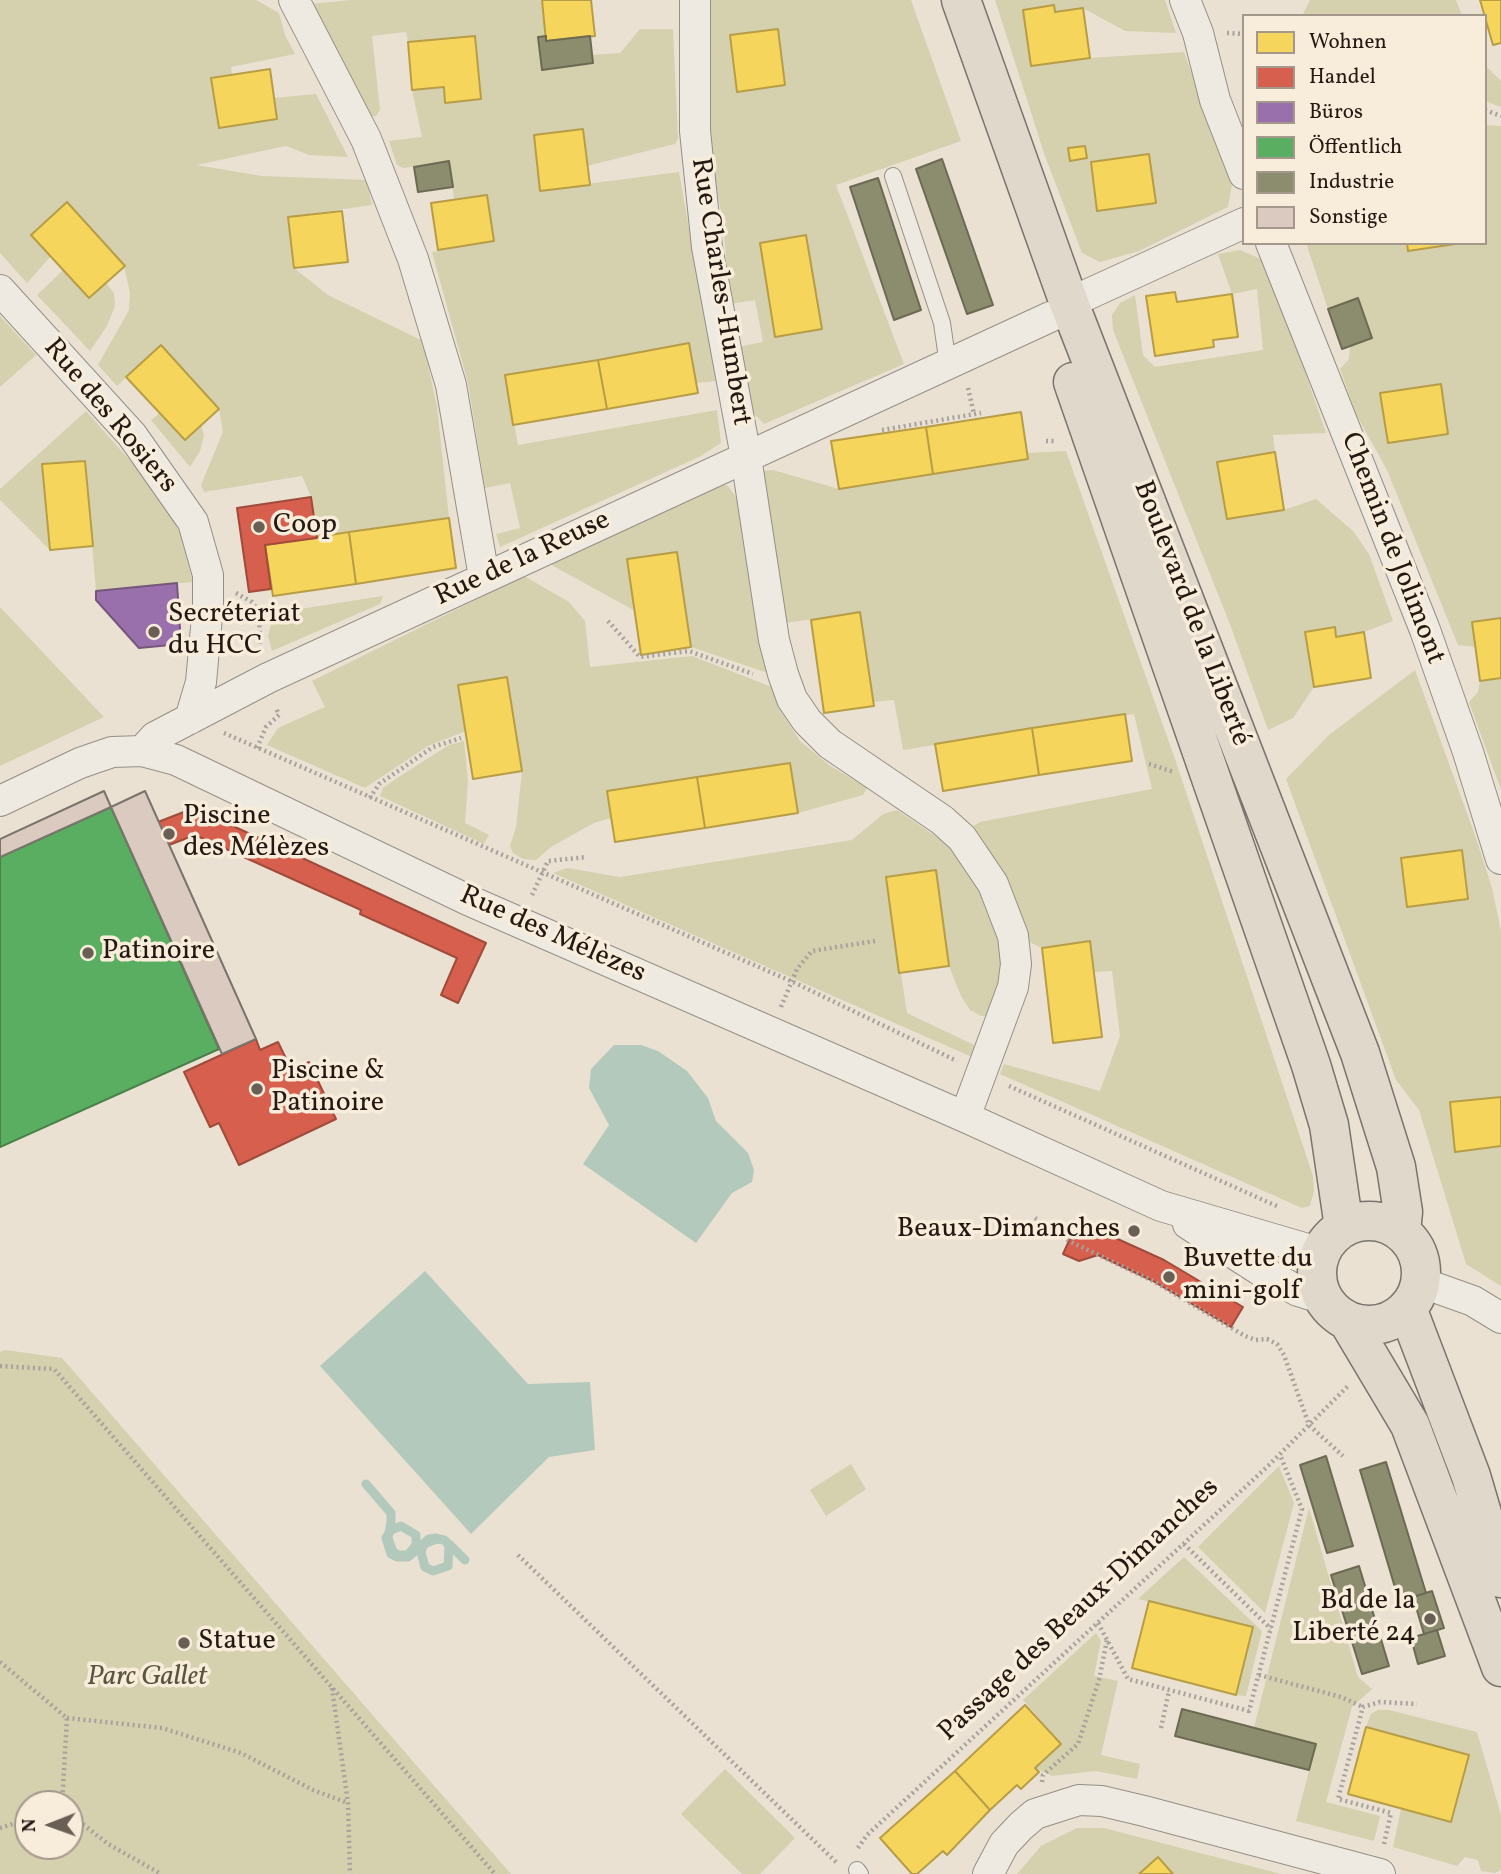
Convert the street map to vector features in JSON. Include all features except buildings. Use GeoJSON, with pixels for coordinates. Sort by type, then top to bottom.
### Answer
{"type":"FeatureCollection","features":[{"type":"Feature","properties":{"kind":"main road","name":"Boulevard de la Liberté"},"geometry":{"type":"LineString","coordinates":[[938,0],[1059,310],[1360,1053],[1396,1167],[1403,1212],[1401,1231]]}},
{"type":"Feature","properties":{"kind":"main road","name":"Boulevard de la Liberté"},"geometry":{"type":"LineString","coordinates":[[961,0],[1059,310],[1311,1065],[1329,1125],[1333,1240]]}},
{"type":"Feature","properties":{"kind":"main road"},"geometry":{"type":"LineString","coordinates":[[1501,1578],[1414,1295],[1418,1254],[1401,1231],[1373,1220],[1333,1240],[1318,1276],[1336,1310],[1410,1425],[1501,1667]]}},
{"type":"Feature","properties":{"kind":"main road"},"geometry":{"type":"LineString","coordinates":[[1336,1310],[1380,1324],[1414,1295]]}},
{"type":"Feature","properties":{"kind":"street"},"geometry":{"type":"LineString","coordinates":[[294,0],[366,139],[413,259],[451,385],[484,577]]}},
{"type":"Feature","properties":{"kind":"street","name":"Rue Charles-Humbert"},"geometry":{"type":"LineString","coordinates":[[695,0],[695,131],[707,247],[746,457]]}},
{"type":"Feature","properties":{"kind":"street"},"geometry":{"type":"LineString","coordinates":[[1185,0],[1198,33],[1214,100],[1242,169]]}},
{"type":"Feature","properties":{"kind":"street","name":"Rue de la Reuse"},"geometry":{"type":"LineString","coordinates":[[142,751],[155,737],[268,678],[948,365],[1242,224]]}},
{"type":"Feature","properties":{"kind":"street","name":"Chemin de Jolimont"},"geometry":{"type":"LineString","coordinates":[[1272,245],[1425,630],[1468,752],[1501,859]]}},
{"type":"Feature","properties":{"kind":"street","name":"Rue des Rosiers"},"geometry":{"type":"LineString","coordinates":[[0,290],[131,435],[193,522],[208,575],[208,606],[201,682],[190,719]]}},
{"type":"Feature","properties":{"kind":"street"},"geometry":{"type":"LineString","coordinates":[[746,457],[774,640],[787,684],[807,721],[830,744],[942,820],[962,838],[993,884],[1013,936],[1016,964],[1013,987],[965,1117]]}},
{"type":"Feature","properties":{"kind":"street"},"geometry":{"type":"LineString","coordinates":[[0,801],[96,757],[142,751]]}},
{"type":"Feature","properties":{"kind":"street","name":"Rue des Mélèzes"},"geometry":{"type":"LineString","coordinates":[[142,751],[176,760],[468,900],[965,1117],[1161,1206],[1258,1269],[1336,1310]]}},
{"type":"Feature","properties":{"kind":"street","name":"Rue des Mélèzes"},"geometry":{"type":"LineString","coordinates":[[1161,1206],[1333,1240]]}},
{"type":"Feature","properties":{"kind":"street"},"geometry":{"type":"LineString","coordinates":[[1414,1295],[1473,1301],[1501,1318]]}},
{"type":"Feature","properties":{"kind":"street"},"geometry":{"type":"LineString","coordinates":[[988,1874],[1004,1844],[1020,1826],[1035,1814],[1079,1800],[1102,1801],[1382,1861]]}},
{"type":"Feature","properties":{"kind":"lane"},"geometry":{"type":"LineString","coordinates":[[893,176],[942,323],[948,365]]}},
{"type":"Feature","properties":{"kind":"path"},"geometry":{"type":"LineString","coordinates":[[834,416],[841,430],[847,433],[862,433],[981,413]]}},
{"type":"Feature","properties":{"kind":"path"},"geometry":{"type":"LineString","coordinates":[[608,621],[640,657],[689,651],[787,684]]}},
{"type":"Feature","properties":{"kind":"path"},"geometry":{"type":"LineString","coordinates":[[190,719],[793,982],[981,1073],[1286,1210]]}},
{"type":"Feature","properties":{"kind":"path"},"geometry":{"type":"LineString","coordinates":[[370,798],[379,784],[433,747],[461,738]]}},
{"type":"Feature","properties":{"kind":"path"},"geometry":{"type":"LineString","coordinates":[[1149,764],[1181,774]]}},
{"type":"Feature","properties":{"kind":"path"},"geometry":{"type":"LineString","coordinates":[[531,898],[548,861],[587,857]]}},
{"type":"Feature","properties":{"kind":"path"},"geometry":{"type":"LineString","coordinates":[[780,1010],[797,969],[812,951],[875,941]]}},
{"type":"Feature","properties":{"kind":"path"},"geometry":{"type":"LineString","coordinates":[[1035,1218],[1069,1241],[1153,1281],[1245,1336],[1268,1339],[1277,1344],[1284,1355],[1309,1425],[1343,1456]]}},
{"type":"Feature","properties":{"kind":"path"},"geometry":{"type":"LineString","coordinates":[[0,1366],[54,1369],[495,1874]]}},
{"type":"Feature","properties":{"kind":"path","name":"Passage des Beaux-Dimanches"},"geometry":{"type":"LineString","coordinates":[[855,1853],[867,1835],[1184,1545],[1280,1455],[1353,1380]]}},
{"type":"Feature","properties":{"kind":"path"},"geometry":{"type":"LineString","coordinates":[[1098,1623],[1128,1679],[1249,1710],[1302,1509],[1280,1455]]}},
{"type":"Feature","properties":{"kind":"path"},"geometry":{"type":"LineString","coordinates":[[1184,1545],[1272,1629]]}},
{"type":"Feature","properties":{"kind":"path"},"geometry":{"type":"LineString","coordinates":[[517,1555],[853,1871]]}},
{"type":"Feature","properties":{"kind":"path"},"geometry":{"type":"LineString","coordinates":[[1042,1787],[1043,1775],[1078,1744],[1099,1680],[1107,1640]]}},
{"type":"Feature","properties":{"kind":"path"},"geometry":{"type":"LineString","coordinates":[[0,1662],[66,1718],[162,1728],[241,1753],[313,1790],[348,1804]]}},
{"type":"Feature","properties":{"kind":"path"},"geometry":{"type":"LineString","coordinates":[[1259,1675],[1341,1697],[1363,1707],[1380,1702],[1417,1704]]}},
{"type":"Feature","properties":{"kind":"path"},"geometry":{"type":"LineString","coordinates":[[332,1688],[348,1804],[350,1874]]}},
{"type":"Feature","properties":{"kind":"path"},"geometry":{"type":"LineString","coordinates":[[1161,1728],[1169,1691]]}},
{"type":"Feature","properties":{"kind":"path"},"geometry":{"type":"LineString","coordinates":[[1363,1707],[1338,1799],[1391,1813],[1382,1861]]}},
{"type":"Feature","properties":{"kind":"path"},"geometry":{"type":"LineString","coordinates":[[63,1790],[66,1718]]}},
{"type":"Feature","properties":{"kind":"path"},"geometry":{"type":"LineString","coordinates":[[84,1825],[108,1843],[161,1874]]}},
{"type":"Feature","properties":{"kind":"green space"},"geometry":{"type":"Polygon","coordinates":[[[0,0],[256,0],[279,13],[285,35],[295,54],[231,67],[232,75],[211,78],[218,128],[274,98],[316,94],[348,157],[309,155],[286,146],[196,165],[262,176],[367,180],[372,205],[288,217],[294,268],[328,295],[423,341],[437,407],[449,518],[317,538],[311,497],[302,476],[204,492],[201,485],[223,432],[219,409],[161,345],[117,386],[98,365],[129,310],[130,293],[124,266],[67,202],[31,234],[51,256],[27,283],[0,253],[0,0]]]}},
{"type":"Feature","properties":{"kind":"green space"},"geometry":{"type":"Polygon","coordinates":[[[351,0],[542,0],[546,36],[538,38],[543,69],[593,64],[592,55],[620,53],[640,29],[673,29],[678,139],[675,144],[587,166],[534,135],[540,190],[679,172],[716,381],[696,383],[689,344],[505,376],[518,445],[717,410],[721,443],[699,457],[500,547],[496,534],[520,528],[510,483],[485,488],[468,383],[432,252],[494,241],[487,195],[454,199],[449,162],[403,168],[397,165],[389,141],[422,137],[412,90],[444,87],[446,103],[480,99],[475,36],[408,42],[406,32],[372,36],[380,110],[376,116],[367,117],[310,4],[351,0]]]}},
{"type":"Feature","properties":{"kind":"green space"},"geometry":{"type":"Polygon","coordinates":[[[709,0],[911,0],[961,141],[836,185],[904,364],[764,424],[747,406],[738,347],[763,342],[755,300],[730,304],[723,223],[710,151],[709,0]]]}},
{"type":"Feature","properties":{"kind":"green space"},"geometry":{"type":"Polygon","coordinates":[[[995,0],[1165,0],[1176,33],[1125,31],[1083,8],[1055,12],[1054,5],[1023,10],[1090,58],[1184,52],[1232,184],[1228,207],[1139,251],[1100,262],[1082,253],[1045,156],[995,0]]]}},
{"type":"Feature","properties":{"kind":"green space"},"geometry":{"type":"Polygon","coordinates":[[[1310,0],[1456,0],[1461,14],[1303,14],[1310,0]]]}},
{"type":"Feature","properties":{"kind":"green space"},"geometry":{"type":"Polygon","coordinates":[[[1487,67],[1501,81],[1501,107],[1487,102],[1487,67]]]}},
{"type":"Feature","properties":{"kind":"green space"},"geometry":{"type":"Polygon","coordinates":[[[1487,125],[1501,126],[1501,618],[1475,647],[1458,645],[1387,470],[1356,414],[1340,369],[1349,359],[1350,347],[1372,338],[1358,299],[1328,309],[1307,245],[1487,245],[1487,125]]]}},
{"type":"Feature","properties":{"kind":"green space"},"geometry":{"type":"Polygon","coordinates":[[[1240,250],[1261,259],[1271,273],[1326,433],[1273,435],[1275,452],[1218,462],[1227,519],[1284,510],[1316,499],[1353,531],[1369,554],[1393,621],[1364,632],[1336,637],[1335,628],[1305,632],[1314,687],[1293,718],[1268,730],[1231,627],[1113,330],[1112,315],[1120,303],[1135,295],[1143,355],[1155,367],[1263,350],[1257,289],[1232,294],[1218,254],[1240,250]]]}},
{"type":"Feature","properties":{"kind":"green space"},"geometry":{"type":"Polygon","coordinates":[[[63,270],[89,298],[106,283],[114,293],[115,306],[107,326],[90,351],[37,295],[63,270]]]}},
{"type":"Feature","properties":{"kind":"green space"},"geometry":{"type":"Polygon","coordinates":[[[0,316],[36,355],[0,387],[0,316]]]}},
{"type":"Feature","properties":{"kind":"green space"},"geometry":{"type":"Polygon","coordinates":[[[86,411],[157,491],[180,533],[193,582],[96,591],[85,461],[42,465],[50,550],[0,500],[0,489],[86,411]]]}},
{"type":"Feature","properties":{"kind":"green space"},"geometry":{"type":"Polygon","coordinates":[[[160,413],[185,440],[201,425],[204,435],[200,451],[190,467],[151,420],[160,413]]]}},
{"type":"Feature","properties":{"kind":"green space"},"geometry":{"type":"Polygon","coordinates":[[[1066,451],[1176,762],[1313,1176],[1314,1191],[1310,1206],[1302,1208],[1000,1074],[1004,1064],[1100,1091],[1120,1036],[1112,971],[1094,972],[1090,942],[1042,948],[1025,940],[1005,875],[970,828],[980,822],[1152,789],[1134,714],[903,750],[894,700],[873,702],[860,613],[784,623],[759,471],[773,470],[839,489],[1027,459],[1027,453],[1066,451]]]}},
{"type":"Feature","properties":{"kind":"green space"},"geometry":{"type":"Polygon","coordinates":[[[718,483],[728,486],[736,497],[768,673],[691,647],[676,552],[628,559],[635,611],[548,563],[718,483]]]}},
{"type":"Feature","properties":{"kind":"green space"},"geometry":{"type":"Polygon","coordinates":[[[524,576],[569,602],[585,621],[590,667],[692,656],[772,687],[778,707],[800,741],[829,765],[867,788],[863,795],[798,813],[790,763],[607,791],[611,818],[594,823],[551,847],[536,860],[523,859],[513,853],[510,846],[516,827],[522,771],[507,677],[459,685],[466,731],[428,746],[365,788],[267,745],[278,728],[325,707],[312,681],[524,576]]]}},
{"type":"Feature","properties":{"kind":"green space"},"geometry":{"type":"Polygon","coordinates":[[[383,596],[380,604],[272,651],[268,636],[274,613],[383,596]]]}},
{"type":"Feature","properties":{"kind":"green space"},"geometry":{"type":"Polygon","coordinates":[[[0,607],[104,717],[0,766],[0,607]]]}},
{"type":"Feature","properties":{"kind":"green space"},"geometry":{"type":"Polygon","coordinates":[[[1415,670],[1476,838],[1492,888],[1501,931],[1501,1286],[1466,1264],[1419,1110],[1396,1080],[1286,779],[1329,735],[1415,670]]]}},
{"type":"Feature","properties":{"kind":"green space"},"geometry":{"type":"Polygon","coordinates":[[[1501,678],[1501,790],[1469,702],[1478,692],[1480,681],[1501,678]]]}},
{"type":"Feature","properties":{"kind":"green space"},"geometry":{"type":"Polygon","coordinates":[[[464,741],[468,781],[465,823],[489,835],[484,844],[380,796],[383,788],[397,778],[449,745],[464,741]]]}},
{"type":"Feature","properties":{"kind":"green space"},"geometry":{"type":"Polygon","coordinates":[[[897,810],[953,848],[986,889],[1000,936],[1001,993],[990,1016],[981,1016],[970,1010],[961,996],[949,966],[936,870],[886,877],[907,1013],[974,1045],[979,1060],[553,873],[567,868],[620,877],[852,840],[883,814],[897,810]]]}},
{"type":"Feature","properties":{"kind":"green space","name":"Parc Gallet"},"geometry":{"type":"Polygon","coordinates":[[[5,1350],[62,1358],[511,1874],[0,1874],[0,1352],[5,1350]]]}},
{"type":"Feature","properties":{"kind":"green space"},"geometry":{"type":"Polygon","coordinates":[[[851,1464],[866,1489],[826,1516],[810,1490],[851,1464]]]}},
{"type":"Feature","properties":{"kind":"green space"},"geometry":{"type":"Polygon","coordinates":[[[1279,1466],[1294,1503],[1265,1613],[1198,1547],[1279,1466]]]}},
{"type":"Feature","properties":{"kind":"green space"},"geometry":{"type":"Polygon","coordinates":[[[1309,1508],[1358,1677],[1372,1689],[1352,1707],[1326,1802],[1380,1816],[1374,1841],[1296,1821],[1316,1744],[1254,1728],[1309,1508]]]}},
{"type":"Feature","properties":{"kind":"green space"},"geometry":{"type":"Polygon","coordinates":[[[1184,1557],[1262,1631],[1246,1696],[1236,1695],[1253,1627],[1138,1599],[1184,1557]]]}},
{"type":"Feature","properties":{"kind":"green space"},"geometry":{"type":"Polygon","coordinates":[[[1096,1633],[1101,1641],[1094,1676],[1118,1681],[1101,1755],[1140,1764],[1137,1779],[1096,1771],[1052,1776],[1035,1768],[1061,1744],[1023,1700],[1096,1633]]]}},
{"type":"Feature","properties":{"kind":"green space"},"geometry":{"type":"Polygon","coordinates":[[[1378,1710],[1389,1710],[1477,1732],[1501,1815],[1501,1870],[1495,1873],[1481,1871],[1478,1860],[1465,1857],[1457,1866],[1393,1847],[1401,1809],[1451,1822],[1469,1755],[1366,1727],[1371,1714],[1378,1710]]]}},
{"type":"Feature","properties":{"kind":"green space"},"geometry":{"type":"Polygon","coordinates":[[[725,1769],[795,1838],[760,1874],[742,1874],[681,1814],[725,1769]]]}},
{"type":"Feature","properties":{"kind":"green space"},"geometry":{"type":"Polygon","coordinates":[[[1077,1828],[1104,1828],[1281,1874],[1173,1874],[1158,1857],[1139,1874],[1017,1874],[1041,1846],[1077,1828]]]}},
{"type":"Feature","properties":{"kind":"shaded area"},"geometry":{"type":"Polygon","coordinates":[[[614,1045],[641,1045],[658,1051],[687,1071],[708,1098],[716,1121],[748,1153],[754,1170],[752,1182],[732,1193],[696,1243],[583,1164],[609,1125],[589,1088],[591,1069],[614,1045]]]}},
{"type":"Feature","properties":{"kind":"shaded area"},"geometry":{"type":"Polygon","coordinates":[[[425,1271],[528,1384],[590,1382],[595,1450],[549,1457],[471,1534],[320,1366],[425,1271]]]}},
{"type":"Feature","properties":{"kind":"waterway"},"geometry":{"type":"LineString","coordinates":[[366,1484],[391,1513],[391,1522],[388,1538],[393,1552],[408,1555],[416,1545],[416,1535],[401,1526],[391,1530],[386,1538],[391,1554],[408,1557],[429,1539],[436,1538],[444,1540],[449,1545],[448,1566],[433,1571],[425,1567],[421,1552],[424,1544],[436,1539],[444,1540],[465,1560]]}},
{"type":"Feature","properties":{"kind":"place","name":"Coop"},"geometry":{"type":"Point","coordinates":[259,527]}},
{"type":"Feature","properties":{"kind":"place","name":"Secréteriat du HCC"},"geometry":{"type":"Point","coordinates":[154,632]}},
{"type":"Feature","properties":{"kind":"place","name":"Piscine des Mélèzes"},"geometry":{"type":"Point","coordinates":[169,834]}},
{"type":"Feature","properties":{"kind":"place","name":"Patinoire"},"geometry":{"type":"Point","coordinates":[88,953]}},
{"type":"Feature","properties":{"kind":"place","name":"Piscine & Patinoire"},"geometry":{"type":"Point","coordinates":[257,1089]}},
{"type":"Feature","properties":{"kind":"place","name":"Beaux-Dimanches"},"geometry":{"type":"Point","coordinates":[1134,1231]}},
{"type":"Feature","properties":{"kind":"place","name":"Buvette du mini-golf"},"geometry":{"type":"Point","coordinates":[1169,1277]}},
{"type":"Feature","properties":{"kind":"place","name":"Bd de la Liberté 24"},"geometry":{"type":"Point","coordinates":[1430,1619]}},
{"type":"Feature","properties":{"kind":"place","name":"Statue"},"geometry":{"type":"Point","coordinates":[184,1643]}}]}
